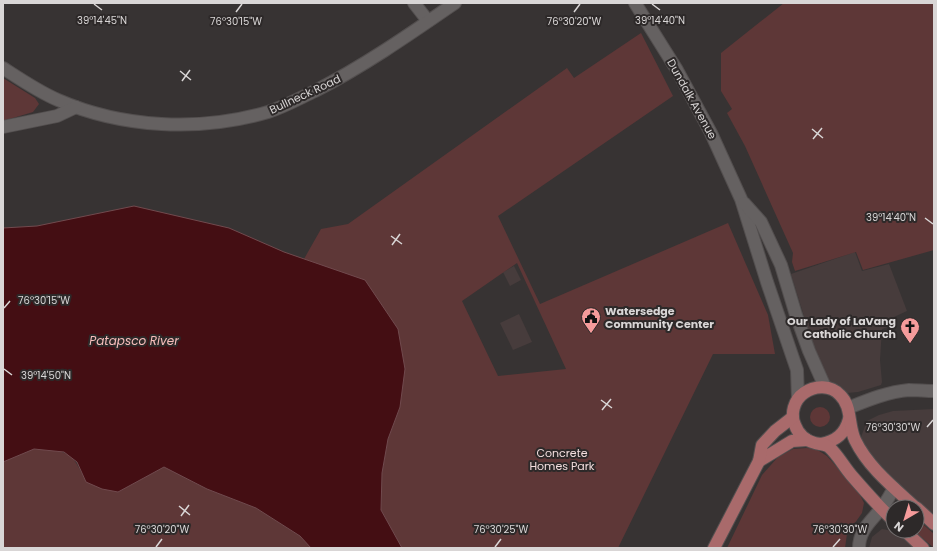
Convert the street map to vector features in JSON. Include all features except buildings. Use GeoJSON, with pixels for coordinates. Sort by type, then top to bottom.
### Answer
{"type":"FeatureCollection","features":[{"type":"Feature","properties":{"kind":"main road"},"geometry":{"type":"LineString","coordinates":[[798,398],[810,389],[818,387],[825,387],[840,394],[845,400],[854,439],[870,464],[906,499]]}},
{"type":"Feature","properties":{"kind":"main road","name":"Dundalk Avenue"},"geometry":{"type":"LineString","coordinates":[[793,417],[794,407],[798,398]]}},
{"type":"Feature","properties":{"kind":"main road"},"geometry":{"type":"LineString","coordinates":[[821,444],[836,439],[843,434],[847,427],[849,413]]}},
{"type":"Feature","properties":{"kind":"main road"},"geometry":{"type":"LineString","coordinates":[[714,548],[759,461],[762,444],[775,431],[793,417],[795,426],[800,434],[807,440]]}},
{"type":"Feature","properties":{"kind":"main road"},"geometry":{"type":"LineString","coordinates":[[759,461],[792,441],[807,440],[821,444],[828,447],[885,513]]}},
{"type":"Feature","properties":{"kind":"main road"},"geometry":{"type":"LineString","coordinates":[[925,516],[934,524]]}},
{"type":"Feature","properties":{"kind":"main road"},"geometry":{"type":"LineString","coordinates":[[913,539],[923,548]]}},
{"type":"Feature","properties":{"kind":"street"},"geometry":{"type":"LineString","coordinates":[[414,3],[428,21]]}},
{"type":"Feature","properties":{"kind":"street","name":"Bullneck Road"},"geometry":{"type":"LineString","coordinates":[[3,68],[56,99],[105,116],[146,123],[190,124],[228,120],[268,112],[342,77],[455,3]]}},
{"type":"Feature","properties":{"kind":"street","name":"Dundalk Avenue"},"geometry":{"type":"LineString","coordinates":[[635,3],[677,70],[711,133],[741,199],[797,370],[798,398]]}},
{"type":"Feature","properties":{"kind":"street"},"geometry":{"type":"LineString","coordinates":[[3,127],[57,116],[76,107]]}},
{"type":"Feature","properties":{"kind":"street","name":"Dundalk Avenue"},"geometry":{"type":"LineString","coordinates":[[741,199],[761,222],[778,259],[807,344],[825,387]]}},
{"type":"Feature","properties":{"kind":"street"},"geometry":{"type":"LineString","coordinates":[[849,413],[871,398],[890,393],[909,390],[934,391]]}},
{"type":"Feature","properties":{"kind":"street"},"geometry":{"type":"LineString","coordinates":[[858,548],[859,539],[868,523],[881,509],[894,488]]}},
{"type":"Feature","properties":{"kind":"shaded area"},"geometry":{"type":"Polygon","coordinates":[[[855,252],[862,271],[889,264],[907,311],[894,317],[896,324],[882,329],[880,360],[881,385],[858,392],[847,393],[835,388],[827,381],[820,368],[791,274],[855,252]]]}},
{"type":"Feature","properties":{"kind":"shaded area"},"geometry":{"type":"Polygon","coordinates":[[[514,266],[521,280],[510,286],[503,272],[514,266]]]}},
{"type":"Feature","properties":{"kind":"shaded area"},"geometry":{"type":"Polygon","coordinates":[[[519,314],[532,342],[513,350],[500,323],[519,314]]]}},
{"type":"Feature","properties":{"kind":"shaded area"},"geometry":{"type":"Polygon","coordinates":[[[934,409],[934,518],[925,510],[925,499],[914,499],[891,478],[867,450],[861,437],[867,421],[879,415],[893,411],[934,409]]]}},
{"type":"Feature","properties":{"kind":"shaded area"},"geometry":{"type":"Polygon","coordinates":[[[882,529],[885,530],[885,539],[905,539],[914,548],[869,548],[872,537],[882,529]]]}},
{"type":"Feature","properties":{"kind":"green space"},"geometry":{"type":"Polygon","coordinates":[[[784,3],[934,3],[934,250],[863,270],[856,252],[795,271],[792,262],[793,253],[745,146],[727,113],[732,109],[721,91],[721,53],[784,3]]]}},
{"type":"Feature","properties":{"kind":"green space","name":"Concrete Homes Park"},"geometry":{"type":"Polygon","coordinates":[[[641,33],[673,96],[498,216],[540,304],[728,223],[768,315],[775,354],[713,354],[618,548],[402,548],[381,510],[382,473],[388,439],[400,407],[304,259],[321,229],[348,224],[567,68],[574,78],[641,33]],[[517,263],[462,301],[498,376],[566,369],[517,263]]]}},
{"type":"Feature","properties":{"kind":"green space"},"geometry":{"type":"Polygon","coordinates":[[[3,78],[35,98],[39,104],[33,112],[3,121],[3,78]]]}},
{"type":"Feature","properties":{"kind":"green space"},"geometry":{"type":"Polygon","coordinates":[[[820,407],[827,410],[830,417],[827,424],[820,427],[813,424],[810,417],[813,410],[820,407]]]}},
{"type":"Feature","properties":{"kind":"green space"},"geometry":{"type":"Polygon","coordinates":[[[34,449],[67,454],[76,463],[86,482],[118,492],[164,467],[207,489],[256,508],[300,536],[311,548],[3,548],[3,462],[34,449]]]}},
{"type":"Feature","properties":{"kind":"green space"},"geometry":{"type":"Polygon","coordinates":[[[793,449],[816,449],[827,456],[858,491],[864,503],[862,513],[847,534],[845,548],[727,548],[762,475],[778,457],[793,449]]]}},
{"type":"Feature","properties":{"kind":"green space"},"geometry":{"type":"Polygon","coordinates":[[[925,526],[934,534],[934,548],[923,539],[925,539],[925,526]]]}},
{"type":"Feature","properties":{"kind":"water","name":"Patapsco River"},"geometry":{"type":"Polygon","coordinates":[[[134,206],[229,228],[284,252],[365,280],[398,329],[405,369],[400,407],[388,439],[382,473],[381,510],[402,548],[311,548],[300,536],[256,508],[207,489],[164,467],[118,492],[102,489],[86,482],[77,462],[64,452],[34,449],[3,462],[3,228],[37,226],[134,206]]]}},
{"type":"Feature","properties":{"kind":"place","name":"Watersedge Community Center"},"geometry":{"type":"Point","coordinates":[591,334]}},
{"type":"Feature","properties":{"kind":"place","name":"Our Lady of LaVang Catholic Church"},"geometry":{"type":"Point","coordinates":[910,344]}}]}
